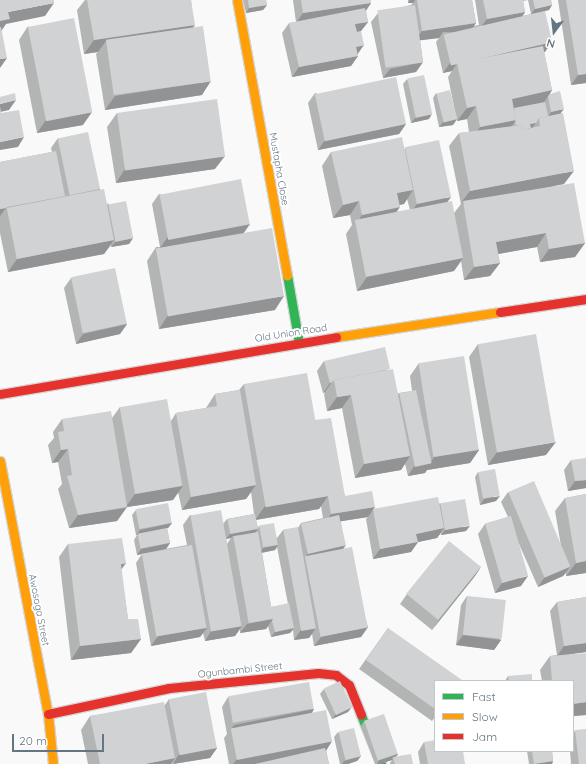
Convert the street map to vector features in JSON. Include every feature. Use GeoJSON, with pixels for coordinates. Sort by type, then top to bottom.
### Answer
{"type":"FeatureCollection","features":[{"type":"Feature","properties":{"kind":"street","name":"Mustapha Close"},"geometry":{"type":"LineString","coordinates":[[237,0],[299,343]]}},
{"type":"Feature","properties":{"kind":"street","name":"Old Union Road"},"geometry":{"type":"LineString","coordinates":[[0,394],[299,343],[586,299]]}},
{"type":"Feature","properties":{"kind":"street","name":"Awosoga Street"},"geometry":{"type":"LineString","coordinates":[[0,461],[48,714],[53,764]]}},
{"type":"Feature","properties":{"kind":"street","name":"Ogunbambi Street"},"geometry":{"type":"LineString","coordinates":[[48,714],[169,688],[324,674],[336,676],[349,685],[381,764]]}},
{"type":"Feature","properties":{"kind":"building"},"geometry":{"type":"Polygon","coordinates":[[[0,0],[54,0],[54,3],[8,12],[10,19],[0,21],[0,0]]]}},
{"type":"Feature","properties":{"kind":"building"},"geometry":{"type":"Polygon","coordinates":[[[87,0],[191,0],[195,25],[94,40],[87,0]]]}},
{"type":"Feature","properties":{"kind":"building"},"geometry":{"type":"Polygon","coordinates":[[[248,0],[266,0],[267,5],[249,8],[248,0]]]}},
{"type":"Feature","properties":{"kind":"building"},"geometry":{"type":"Polygon","coordinates":[[[301,0],[371,0],[371,3],[303,13],[301,0]]]}},
{"type":"Feature","properties":{"kind":"building"},"geometry":{"type":"Polygon","coordinates":[[[417,0],[472,0],[476,23],[422,31],[417,0]]]}},
{"type":"Feature","properties":{"kind":"building"},"geometry":{"type":"Polygon","coordinates":[[[483,0],[523,0],[525,12],[487,19],[483,0]]]}},
{"type":"Feature","properties":{"kind":"building"},"geometry":{"type":"Polygon","coordinates":[[[533,0],[551,0],[552,5],[535,9],[533,0]]]}},
{"type":"Feature","properties":{"kind":"building"},"geometry":{"type":"Polygon","coordinates":[[[566,0],[586,0],[586,74],[578,75],[566,0]]]}},
{"type":"Feature","properties":{"kind":"building"},"geometry":{"type":"Polygon","coordinates":[[[415,5],[423,62],[385,68],[377,10],[415,5]]]}},
{"type":"Feature","properties":{"kind":"building"},"geometry":{"type":"Polygon","coordinates":[[[365,8],[368,22],[355,24],[357,32],[361,31],[364,45],[356,47],[358,56],[299,67],[289,23],[365,8]]]}},
{"type":"Feature","properties":{"kind":"building"},"geometry":{"type":"Polygon","coordinates":[[[545,11],[552,42],[451,66],[444,34],[545,11]]]}},
{"type":"Feature","properties":{"kind":"building"},"geometry":{"type":"Polygon","coordinates":[[[74,18],[92,112],[46,121],[28,27],[74,18]]]}},
{"type":"Feature","properties":{"kind":"building"},"geometry":{"type":"Polygon","coordinates":[[[203,26],[211,81],[114,95],[106,40],[203,26]]]}},
{"type":"Feature","properties":{"kind":"building"},"geometry":{"type":"Polygon","coordinates":[[[0,27],[7,58],[0,59],[0,27]]]}},
{"type":"Feature","properties":{"kind":"building"},"geometry":{"type":"Polygon","coordinates":[[[543,46],[552,90],[512,99],[516,120],[480,127],[476,106],[467,108],[457,63],[543,46]]]}},
{"type":"Feature","properties":{"kind":"building"},"geometry":{"type":"Polygon","coordinates":[[[424,75],[432,114],[416,118],[407,79],[424,75]]]}},
{"type":"Feature","properties":{"kind":"building"},"geometry":{"type":"Polygon","coordinates":[[[396,77],[406,124],[325,141],[315,94],[396,77]]]}},
{"type":"Feature","properties":{"kind":"building"},"geometry":{"type":"Polygon","coordinates":[[[450,90],[457,119],[444,122],[436,93],[450,90]]]}},
{"type":"Feature","properties":{"kind":"building"},"geometry":{"type":"Polygon","coordinates":[[[560,91],[564,109],[551,112],[548,96],[560,91]]]}},
{"type":"Feature","properties":{"kind":"building"},"geometry":{"type":"Polygon","coordinates":[[[15,93],[16,100],[0,104],[0,97],[15,93]]]}},
{"type":"Feature","properties":{"kind":"building"},"geometry":{"type":"Polygon","coordinates":[[[217,99],[225,156],[125,170],[117,113],[217,99]]]}},
{"type":"Feature","properties":{"kind":"building"},"geometry":{"type":"Polygon","coordinates":[[[545,102],[548,116],[539,118],[536,123],[530,124],[531,128],[522,130],[521,125],[516,125],[514,108],[545,102]]]}},
{"type":"Feature","properties":{"kind":"building"},"geometry":{"type":"Polygon","coordinates":[[[0,106],[1,113],[19,110],[24,137],[0,142],[0,106]]]}},
{"type":"Feature","properties":{"kind":"building"},"geometry":{"type":"Polygon","coordinates":[[[563,113],[574,171],[470,191],[459,133],[521,125],[522,130],[540,126],[539,118],[563,113]]]}},
{"type":"Feature","properties":{"kind":"building"},"geometry":{"type":"Polygon","coordinates":[[[88,132],[100,189],[70,195],[58,138],[88,132]]]}},
{"type":"Feature","properties":{"kind":"building"},"geometry":{"type":"Polygon","coordinates":[[[402,137],[413,190],[397,193],[400,207],[362,215],[359,201],[343,205],[331,152],[402,137]]]}},
{"type":"Feature","properties":{"kind":"building"},"geometry":{"type":"Polygon","coordinates":[[[439,140],[451,197],[417,204],[405,147],[439,140]]]}},
{"type":"Feature","properties":{"kind":"building"},"geometry":{"type":"Polygon","coordinates":[[[56,151],[65,196],[0,209],[0,162],[56,151]]]}},
{"type":"Feature","properties":{"kind":"building"},"geometry":{"type":"Polygon","coordinates":[[[241,179],[250,224],[168,240],[160,195],[241,179]]]}},
{"type":"Feature","properties":{"kind":"building"},"geometry":{"type":"Polygon","coordinates":[[[574,183],[585,243],[549,249],[546,233],[496,242],[500,263],[474,267],[463,201],[574,183]]]}},
{"type":"Feature","properties":{"kind":"building"},"geometry":{"type":"Polygon","coordinates":[[[104,189],[114,240],[17,259],[7,208],[104,189]]]}},
{"type":"Feature","properties":{"kind":"building"},"geometry":{"type":"Polygon","coordinates":[[[126,201],[133,238],[116,242],[108,204],[126,201]]]}},
{"type":"Feature","properties":{"kind":"building"},"geometry":{"type":"Polygon","coordinates":[[[452,201],[463,258],[366,277],[355,220],[452,201]]]}},
{"type":"Feature","properties":{"kind":"building"},"geometry":{"type":"Polygon","coordinates":[[[272,228],[284,296],[168,316],[156,248],[272,228]]]}},
{"type":"Feature","properties":{"kind":"building"},"geometry":{"type":"Polygon","coordinates":[[[115,268],[127,324],[83,333],[71,277],[115,268]]]}},
{"type":"Feature","properties":{"kind":"building"},"geometry":{"type":"Polygon","coordinates":[[[536,334],[555,442],[497,453],[478,344],[536,334]]]}},
{"type":"Feature","properties":{"kind":"building"},"geometry":{"type":"Polygon","coordinates":[[[385,347],[390,369],[334,380],[330,383],[324,361],[385,347]]]}},
{"type":"Feature","properties":{"kind":"building"},"geometry":{"type":"Polygon","coordinates":[[[464,356],[479,450],[433,457],[419,363],[464,356]]]}},
{"type":"Feature","properties":{"kind":"building"},"geometry":{"type":"Polygon","coordinates":[[[393,369],[410,456],[364,464],[351,395],[337,397],[334,380],[393,369]]]}},
{"type":"Feature","properties":{"kind":"building"},"geometry":{"type":"Polygon","coordinates":[[[307,373],[329,496],[266,507],[244,384],[307,373]]]}},
{"type":"Feature","properties":{"kind":"building"},"geometry":{"type":"Polygon","coordinates":[[[240,390],[256,485],[191,497],[176,413],[217,406],[215,394],[240,390]]]}},
{"type":"Feature","properties":{"kind":"building"},"geometry":{"type":"Polygon","coordinates":[[[416,390],[432,463],[415,467],[399,394],[416,390]]]}},
{"type":"Feature","properties":{"kind":"building"},"geometry":{"type":"Polygon","coordinates":[[[167,399],[182,486],[135,494],[120,407],[167,399]]]}},
{"type":"Feature","properties":{"kind":"building"},"geometry":{"type":"Polygon","coordinates":[[[111,411],[127,507],[78,515],[67,476],[72,475],[68,449],[61,450],[58,432],[64,431],[62,419],[111,411]]]}},
{"type":"Feature","properties":{"kind":"building"},"geometry":{"type":"Polygon","coordinates":[[[331,418],[345,496],[372,491],[375,507],[331,514],[315,420],[331,418]]]}},
{"type":"Feature","properties":{"kind":"building"},"geometry":{"type":"Polygon","coordinates":[[[586,458],[586,480],[575,481],[571,460],[586,458]]]}},
{"type":"Feature","properties":{"kind":"building"},"geometry":{"type":"Polygon","coordinates":[[[495,469],[500,496],[483,499],[478,472],[495,469]]]}},
{"type":"Feature","properties":{"kind":"building"},"geometry":{"type":"Polygon","coordinates":[[[534,481],[570,567],[545,578],[508,492],[534,481]]]}},
{"type":"Feature","properties":{"kind":"building"},"geometry":{"type":"Polygon","coordinates":[[[586,494],[586,561],[576,563],[565,498],[586,494]]]}},
{"type":"Feature","properties":{"kind":"building"},"geometry":{"type":"Polygon","coordinates":[[[438,497],[444,528],[416,534],[418,542],[380,549],[373,509],[438,497]]]}},
{"type":"Feature","properties":{"kind":"building"},"geometry":{"type":"Polygon","coordinates":[[[465,499],[470,526],[445,530],[440,503],[465,499]]]}},
{"type":"Feature","properties":{"kind":"building"},"geometry":{"type":"Polygon","coordinates":[[[168,503],[172,523],[139,529],[136,509],[168,503]]]}},
{"type":"Feature","properties":{"kind":"building"},"geometry":{"type":"Polygon","coordinates":[[[221,510],[241,626],[211,632],[190,515],[221,510]]]}},
{"type":"Feature","properties":{"kind":"building"},"geometry":{"type":"Polygon","coordinates":[[[255,514],[258,529],[230,534],[228,519],[255,514]]]}},
{"type":"Feature","properties":{"kind":"building"},"geometry":{"type":"Polygon","coordinates":[[[339,515],[346,545],[308,554],[301,524],[339,515]]]}},
{"type":"Feature","properties":{"kind":"building"},"geometry":{"type":"Polygon","coordinates":[[[511,516],[528,576],[502,583],[485,523],[511,516]]]}},
{"type":"Feature","properties":{"kind":"building"},"geometry":{"type":"Polygon","coordinates":[[[274,523],[278,545],[263,547],[259,526],[274,523]]]}},
{"type":"Feature","properties":{"kind":"building"},"geometry":{"type":"Polygon","coordinates":[[[298,527],[316,628],[301,631],[283,530],[298,527]]]}},
{"type":"Feature","properties":{"kind":"building"},"geometry":{"type":"Polygon","coordinates":[[[167,528],[170,543],[140,548],[138,534],[167,528]]]}},
{"type":"Feature","properties":{"kind":"building"},"geometry":{"type":"Polygon","coordinates":[[[258,532],[273,619],[249,623],[233,536],[258,532]]]}},
{"type":"Feature","properties":{"kind":"building"},"geometry":{"type":"Polygon","coordinates":[[[122,538],[126,563],[121,564],[128,619],[138,619],[141,639],[80,646],[68,544],[122,538]]]}},
{"type":"Feature","properties":{"kind":"building"},"geometry":{"type":"Polygon","coordinates":[[[449,541],[481,567],[438,620],[406,594],[449,541]]]}},
{"type":"Feature","properties":{"kind":"building"},"geometry":{"type":"Polygon","coordinates":[[[192,545],[207,628],[156,637],[142,554],[192,545]]]}},
{"type":"Feature","properties":{"kind":"building"},"geometry":{"type":"Polygon","coordinates":[[[352,547],[368,627],[321,637],[305,556],[352,547]]]}},
{"type":"Feature","properties":{"kind":"building"},"geometry":{"type":"Polygon","coordinates":[[[467,596],[506,600],[502,639],[463,635],[467,596]]]}},
{"type":"Feature","properties":{"kind":"building"},"geometry":{"type":"Polygon","coordinates":[[[586,597],[586,643],[564,646],[557,602],[586,597]]]}},
{"type":"Feature","properties":{"kind":"building"},"geometry":{"type":"Polygon","coordinates":[[[289,603],[294,628],[275,632],[272,621],[271,607],[289,603]]]}},
{"type":"Feature","properties":{"kind":"building"},"geometry":{"type":"Polygon","coordinates":[[[388,628],[462,680],[434,680],[434,708],[366,660],[388,628]]]}},
{"type":"Feature","properties":{"kind":"building"},"geometry":{"type":"Polygon","coordinates":[[[586,653],[586,702],[574,704],[574,680],[552,680],[550,656],[586,653]]]}},
{"type":"Feature","properties":{"kind":"building"},"geometry":{"type":"Polygon","coordinates":[[[532,674],[532,680],[509,680],[508,676],[532,674]]]}},
{"type":"Feature","properties":{"kind":"building"},"geometry":{"type":"Polygon","coordinates":[[[340,681],[352,707],[336,715],[324,689],[340,681]]]}},
{"type":"Feature","properties":{"kind":"building"},"geometry":{"type":"Polygon","coordinates":[[[309,682],[314,709],[233,723],[228,696],[309,682]]]}},
{"type":"Feature","properties":{"kind":"building"},"geometry":{"type":"Polygon","coordinates":[[[206,692],[217,748],[180,755],[169,699],[206,692]]]}},
{"type":"Feature","properties":{"kind":"building"},"geometry":{"type":"Polygon","coordinates":[[[164,702],[175,758],[145,764],[100,764],[90,716],[164,702]]]}},
{"type":"Feature","properties":{"kind":"building"},"geometry":{"type":"Polygon","coordinates":[[[326,710],[332,741],[237,760],[231,729],[326,710]]]}},
{"type":"Feature","properties":{"kind":"building"},"geometry":{"type":"Polygon","coordinates":[[[384,714],[398,754],[378,761],[364,721],[384,714]]]}},
{"type":"Feature","properties":{"kind":"building"},"geometry":{"type":"Polygon","coordinates":[[[354,728],[361,756],[345,760],[338,732],[354,728]]]}},
{"type":"Feature","properties":{"kind":"building"},"geometry":{"type":"Polygon","coordinates":[[[586,729],[586,764],[579,764],[575,730],[586,729]]]}},
{"type":"Feature","properties":{"kind":"building"},"geometry":{"type":"Polygon","coordinates":[[[434,740],[434,752],[463,752],[465,764],[428,764],[424,742],[434,740]]]}},
{"type":"Feature","properties":{"kind":"building"},"geometry":{"type":"Polygon","coordinates":[[[325,748],[329,764],[255,764],[325,748]]]}},
{"type":"Feature","properties":{"kind":"building"},"geometry":{"type":"Polygon","coordinates":[[[532,752],[552,752],[553,761],[534,764],[532,752]]]}},
{"type":"Feature","properties":{"kind":"building"},"geometry":{"type":"Polygon","coordinates":[[[411,754],[413,764],[395,764],[393,757],[411,754]]]}},
{"type":"Feature","properties":{"kind":"traffic: fast"},"geometry":{"type":"LineString","coordinates":[[287,275],[299,343]]}},
{"type":"Feature","properties":{"kind":"traffic: fast"},"geometry":{"type":"LineString","coordinates":[[361,715],[381,764]]}},
{"type":"Feature","properties":{"kind":"traffic: slow"},"geometry":{"type":"LineString","coordinates":[[237,0],[287,275]]}},
{"type":"Feature","properties":{"kind":"traffic: slow"},"geometry":{"type":"LineString","coordinates":[[336,337],[500,312]]}},
{"type":"Feature","properties":{"kind":"traffic: slow"},"geometry":{"type":"LineString","coordinates":[[0,461],[48,714],[53,764]]}},
{"type":"Feature","properties":{"kind":"traffic: jam"},"geometry":{"type":"LineString","coordinates":[[500,312],[586,299]]}},
{"type":"Feature","properties":{"kind":"traffic: jam"},"geometry":{"type":"LineString","coordinates":[[0,394],[336,337]]}},
{"type":"Feature","properties":{"kind":"traffic: jam"},"geometry":{"type":"LineString","coordinates":[[48,714],[169,688],[318,673],[336,675],[349,685],[361,715]]}}]}
